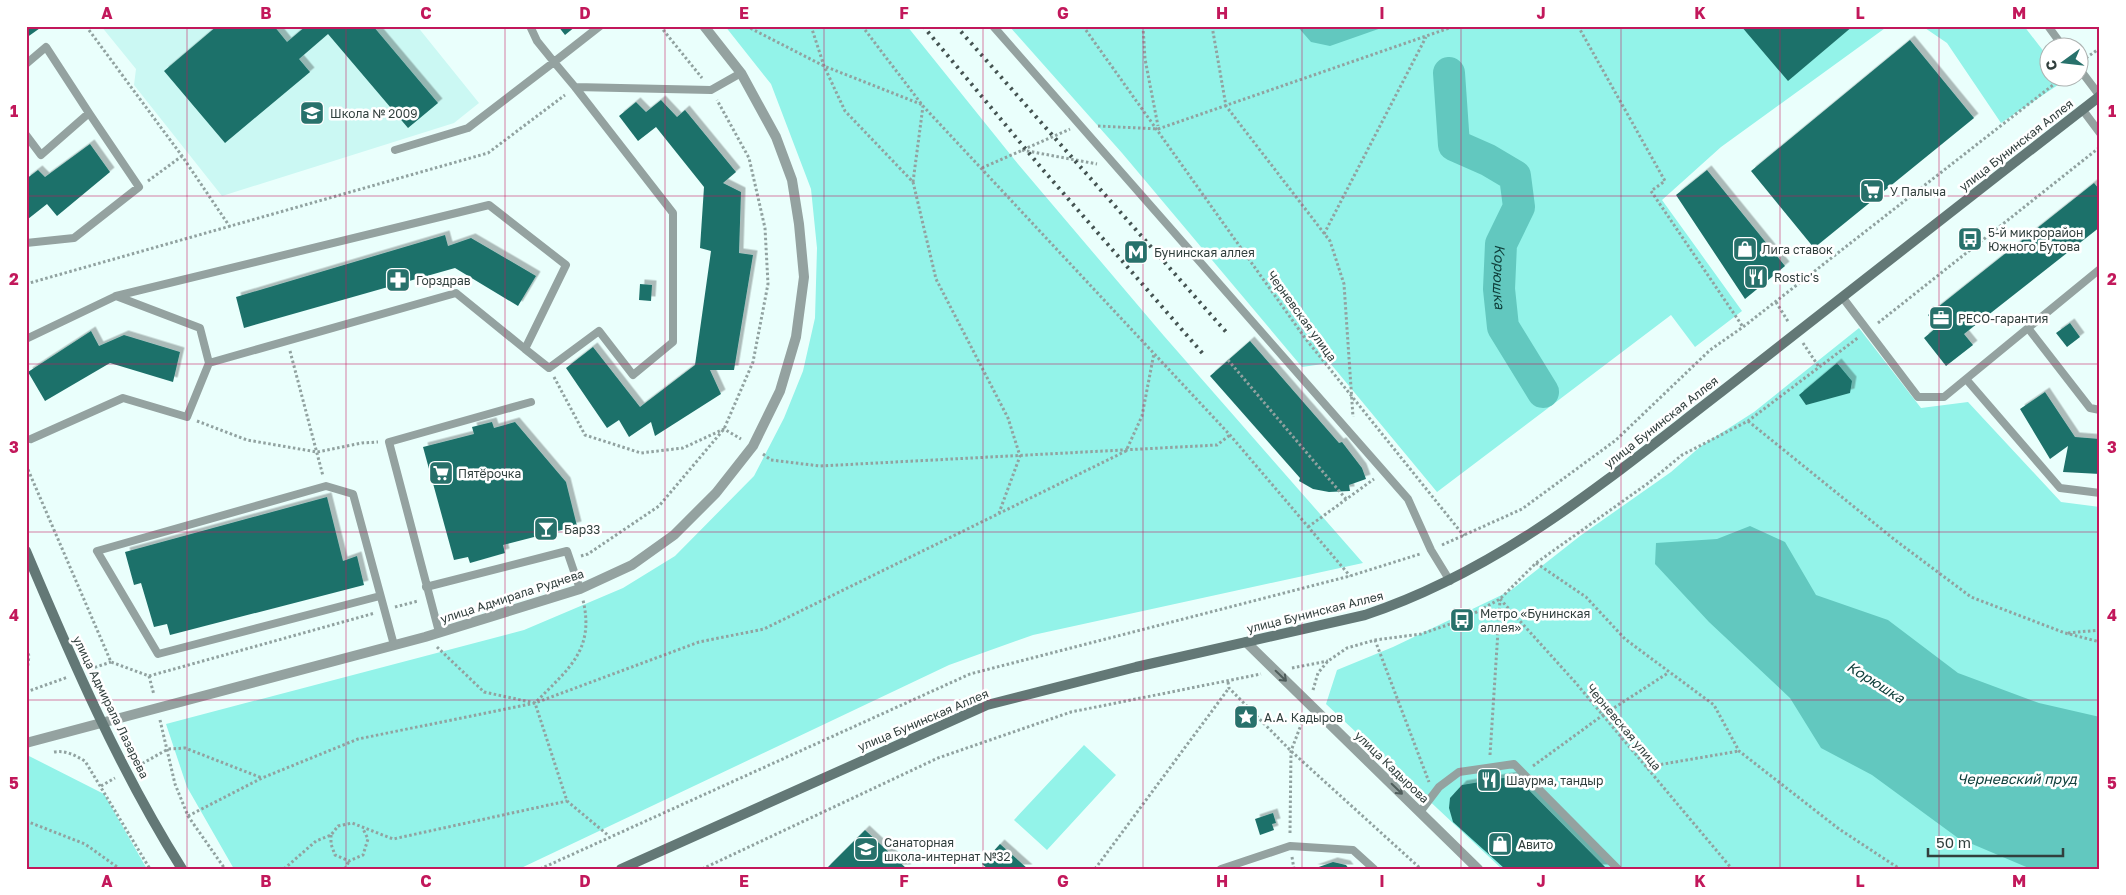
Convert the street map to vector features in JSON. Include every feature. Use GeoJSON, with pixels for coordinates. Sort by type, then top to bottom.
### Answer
{"type":"FeatureCollection","features":[{"type":"Feature","properties":{"kind":"street","name":"улица Адмирала Руднева"},"geometry":{"type":"LineString","coordinates":[[26,743],[425,637],[580,589],[632,565],[674,535],[716,493],[753,446],[780,391],[796,336],[804,277],[799,224],[792,180],[776,137],[741,73],[704,26]]}},
{"type":"Feature","properties":{"kind":"street","name":"улица Бунинская Аллея"},"geometry":{"type":"LineString","coordinates":[[621,869],[988,705],[1365,615],[1397,604],[1450,581],[1494,558],[1537,531],[1631,461],[1843,298],[2100,96]]}},
{"type":"Feature","properties":{"kind":"street","name":"улица Адмирала Лазарева"},"geometry":{"type":"LineString","coordinates":[[26,551],[29,566],[78,674],[127,772],[182,869]]}},
{"type":"Feature","properties":{"kind":"street","name":"улица Кадырова"},"geometry":{"type":"LineString","coordinates":[[1246,642],[1478,869]]}},
{"type":"Feature","properties":{"kind":"lane"},"geometry":{"type":"LineString","coordinates":[[209,363],[456,293],[550,368],[599,331],[633,375],[673,342],[673,213],[537,41],[530,26]]}},
{"type":"Feature","properties":{"kind":"lane"},"geometry":{"type":"LineString","coordinates":[[394,150],[468,128],[600,26]]}},
{"type":"Feature","properties":{"kind":"lane"},"geometry":{"type":"LineString","coordinates":[[993,26],[1408,499],[1431,550],[1450,581]]}},
{"type":"Feature","properties":{"kind":"lane"},"geometry":{"type":"LineString","coordinates":[[2048,26],[2057,38]]}},
{"type":"Feature","properties":{"kind":"lane"},"geometry":{"type":"LineString","coordinates":[[26,64],[46,47],[140,187],[74,238],[26,243]]}},
{"type":"Feature","properties":{"kind":"lane"},"geometry":{"type":"LineString","coordinates":[[575,87],[712,90],[741,73]]}},
{"type":"Feature","properties":{"kind":"lane"},"geometry":{"type":"LineString","coordinates":[[2088,80],[2100,96]]}},
{"type":"Feature","properties":{"kind":"lane"},"geometry":{"type":"LineString","coordinates":[[2082,109],[2100,132]]}},
{"type":"Feature","properties":{"kind":"lane"},"geometry":{"type":"LineString","coordinates":[[26,135],[41,155],[89,112]]}},
{"type":"Feature","properties":{"kind":"lane"},"geometry":{"type":"LineString","coordinates":[[26,338],[116,296],[489,205],[566,265],[525,349]]}},
{"type":"Feature","properties":{"kind":"lane"},"geometry":{"type":"LineString","coordinates":[[1843,298],[1918,397],[1944,398],[2100,268]]}},
{"type":"Feature","properties":{"kind":"lane"},"geometry":{"type":"LineString","coordinates":[[32,439],[123,398],[187,417],[209,363],[200,328],[116,296]]}},
{"type":"Feature","properties":{"kind":"lane"},"geometry":{"type":"LineString","coordinates":[[2028,328],[2090,408],[2100,410]]}},
{"type":"Feature","properties":{"kind":"lane"},"geometry":{"type":"LineString","coordinates":[[1966,379],[2060,488],[2100,493]]}},
{"type":"Feature","properties":{"kind":"lane"},"geometry":{"type":"LineString","coordinates":[[439,632],[390,442],[531,402]]}},
{"type":"Feature","properties":{"kind":"lane"},"geometry":{"type":"LineString","coordinates":[[380,596],[158,654],[97,550],[326,486],[353,494],[394,645]]}},
{"type":"Feature","properties":{"kind":"lane"},"geometry":{"type":"LineString","coordinates":[[426,587],[567,551],[580,589]]}},
{"type":"Feature","properties":{"kind":"lane"},"geometry":{"type":"LineString","coordinates":[[1420,812],[1433,794],[1459,772],[1514,764],[1618,869]]}},
{"type":"Feature","properties":{"kind":"lane"},"geometry":{"type":"LineString","coordinates":[[1221,869],[1290,846],[1353,850],[1374,869]]}},
{"type":"Feature","properties":{"kind":"path"},"geometry":{"type":"LineString","coordinates":[[86,26],[182,156],[230,226]]}},
{"type":"Feature","properties":{"kind":"path"},"geometry":{"type":"LineString","coordinates":[[570,559],[588,554],[659,506],[724,429],[753,362],[768,284],[765,228],[748,158],[712,90],[660,26]]}},
{"type":"Feature","properties":{"kind":"path"},"geometry":{"type":"LineString","coordinates":[[746,26],[824,66],[923,106]]}},
{"type":"Feature","properties":{"kind":"path"},"geometry":{"type":"LineString","coordinates":[[811,26],[824,66],[845,111],[913,182]]}},
{"type":"Feature","properties":{"kind":"path"},"geometry":{"type":"LineString","coordinates":[[540,869],[609,836],[970,674],[1350,576],[1230,435],[923,106],[862,26]]}},
{"type":"Feature","properties":{"kind":"path","name":"Черневская улица"},"geometry":{"type":"LineString","coordinates":[[1083,26],[1305,338],[1464,536]]}},
{"type":"Feature","properties":{"kind":"path"},"geometry":{"type":"LineString","coordinates":[[1143,26],[1145,59],[1158,129]]}},
{"type":"Feature","properties":{"kind":"path"},"geometry":{"type":"LineString","coordinates":[[1212,26],[1226,106],[1330,241],[1344,284],[1351,395],[1356,440]]}},
{"type":"Feature","properties":{"kind":"path"},"geometry":{"type":"LineString","coordinates":[[982,168],[1080,125],[1158,129],[1454,26]]}},
{"type":"Feature","properties":{"kind":"path"},"geometry":{"type":"LineString","coordinates":[[1578,26],[1664,181],[1651,191],[1743,327]]}},
{"type":"Feature","properties":{"kind":"path"},"geometry":{"type":"LineString","coordinates":[[1324,234],[1426,36]]}},
{"type":"Feature","properties":{"kind":"path"},"geometry":{"type":"LineString","coordinates":[[2088,57],[2100,48]]}},
{"type":"Feature","properties":{"kind":"path"},"geometry":{"type":"LineString","coordinates":[[26,284],[488,153],[575,87]]}},
{"type":"Feature","properties":{"kind":"path"},"geometry":{"type":"LineString","coordinates":[[1522,510],[1616,440],[1710,350],[1743,327],[2049,88]]}},
{"type":"Feature","properties":{"kind":"path"},"geometry":{"type":"LineString","coordinates":[[923,106],[913,182],[936,279],[1008,418],[1020,456],[999,514]]}},
{"type":"Feature","properties":{"kind":"path"},"geometry":{"type":"LineString","coordinates":[[1022,150],[1117,168]]}},
{"type":"Feature","properties":{"kind":"path"},"geometry":{"type":"LineString","coordinates":[[140,187],[182,156]]}},
{"type":"Feature","properties":{"kind":"path"},"geometry":{"type":"LineString","coordinates":[[287,341],[326,486]]}},
{"type":"Feature","properties":{"kind":"path"},"geometry":{"type":"LineString","coordinates":[[188,816],[262,778],[358,739],[534,703],[699,642],[764,629],[1126,451],[1142,416],[1154,353]]}},
{"type":"Feature","properties":{"kind":"path"},"geometry":{"type":"LineString","coordinates":[[1228,360],[1346,499]]}},
{"type":"Feature","properties":{"kind":"path"},"geometry":{"type":"LineString","coordinates":[[550,368],[585,435],[641,453],[684,448],[724,429]]}},
{"type":"Feature","properties":{"kind":"path"},"geometry":{"type":"LineString","coordinates":[[187,417],[247,440],[317,452],[362,443],[390,442]]}},
{"type":"Feature","properties":{"kind":"path"},"geometry":{"type":"LineString","coordinates":[[1748,421],[1895,540],[1972,597],[2065,633],[2100,642]]}},
{"type":"Feature","properties":{"kind":"path"},"geometry":{"type":"LineString","coordinates":[[724,429],[753,446],[771,460],[820,466],[1217,445],[1230,435]]}},
{"type":"Feature","properties":{"kind":"path"},"geometry":{"type":"LineString","coordinates":[[26,465],[111,662],[149,676],[430,597]]}},
{"type":"Feature","properties":{"kind":"path"},"geometry":{"type":"LineString","coordinates":[[1308,527],[1384,472]]}},
{"type":"Feature","properties":{"kind":"path"},"geometry":{"type":"LineString","coordinates":[[1294,869],[1290,846],[1291,751],[1309,704],[1318,673],[1328,661],[1347,648],[1375,640],[1421,634],[1446,626],[1462,620],[1500,599],[1536,563],[1647,484]]}},
{"type":"Feature","properties":{"kind":"path"},"geometry":{"type":"LineString","coordinates":[[1536,563],[1586,597],[1625,639],[1668,673],[1714,705],[1739,751],[1838,828],[1900,869]]}},
{"type":"Feature","properties":{"kind":"path"},"geometry":{"type":"LineString","coordinates":[[534,703],[573,664],[584,642],[586,616],[580,589]]}},
{"type":"Feature","properties":{"kind":"path"},"geometry":{"type":"LineString","coordinates":[[1489,768],[1500,599]]}},
{"type":"Feature","properties":{"kind":"path","name":"Черневская улица"},"geometry":{"type":"LineString","coordinates":[[1500,599],[1603,715],[1732,869]]}},
{"type":"Feature","properties":{"kind":"path"},"geometry":{"type":"LineString","coordinates":[[2065,633],[2100,630]]}},
{"type":"Feature","properties":{"kind":"path"},"geometry":{"type":"LineString","coordinates":[[425,637],[484,692],[534,703]]}},
{"type":"Feature","properties":{"kind":"path"},"geometry":{"type":"LineString","coordinates":[[1375,640],[1433,794]]}},
{"type":"Feature","properties":{"kind":"path"},"geometry":{"type":"LineString","coordinates":[[26,649],[29,656],[26,678]]}},
{"type":"Feature","properties":{"kind":"path"},"geometry":{"type":"LineString","coordinates":[[1524,773],[1603,715],[1668,673]]}},
{"type":"Feature","properties":{"kind":"path"},"geometry":{"type":"LineString","coordinates":[[149,676],[175,784],[188,816],[225,869]]}},
{"type":"Feature","properties":{"kind":"path"},"geometry":{"type":"LineString","coordinates":[[702,869],[938,758],[1071,712],[1228,682],[1229,688],[1291,751],[1421,869]]}},
{"type":"Feature","properties":{"kind":"path"},"geometry":{"type":"LineString","coordinates":[[1095,869],[1229,688]]}},
{"type":"Feature","properties":{"kind":"path"},"geometry":{"type":"LineString","coordinates":[[534,703],[567,801],[609,836]]}},
{"type":"Feature","properties":{"kind":"path"},"geometry":{"type":"LineString","coordinates":[[101,786],[168,750],[185,748],[262,778]]}},
{"type":"Feature","properties":{"kind":"path"},"geometry":{"type":"LineString","coordinates":[[52,752],[61,751],[73,754],[85,761],[150,869]]}},
{"type":"Feature","properties":{"kind":"path"},"geometry":{"type":"LineString","coordinates":[[1646,767],[1739,751]]}},
{"type":"Feature","properties":{"kind":"path"},"geometry":{"type":"LineString","coordinates":[[284,869],[316,842],[331,835],[338,826],[352,823],[363,829],[393,839],[567,801]]}},
{"type":"Feature","properties":{"kind":"path"},"geometry":{"type":"LineString","coordinates":[[26,821],[85,844],[120,866],[120,869]]}},
{"type":"Feature","properties":{"kind":"path"},"geometry":{"type":"LineString","coordinates":[[345,869],[349,861],[364,854],[368,839],[363,829]]}},
{"type":"Feature","properties":{"kind":"path"},"geometry":{"type":"LineString","coordinates":[[331,835],[331,844],[335,855],[349,861]]}},
{"type":"Feature","properties":{"kind":"shaded area","name":"Школа № 2009"},"geometry":{"type":"Polygon","coordinates":[[[101,26],[417,26],[479,103],[454,123],[222,196],[134,85],[136,69],[101,26]]]}},
{"type":"Feature","properties":{"kind":"shaded area"},"geometry":{"type":"Polygon","coordinates":[[[725,26],[907,26],[1018,164],[1164,336],[1363,563],[1033,635],[949,665],[519,869],[234,869],[187,787],[166,724],[524,630],[623,588],[675,556],[754,476],[784,418],[803,371],[815,318],[817,248],[811,189],[771,84],[725,26]]]}},
{"type":"Feature","properties":{"kind":"shaded area"},"geometry":{"type":"Polygon","coordinates":[[[1009,26],[1888,26],[1721,147],[1662,200],[1742,311],[1695,347],[1671,315],[1437,492],[1330,363],[1302,367],[1122,153],[1009,26]]]}},
{"type":"Feature","properties":{"kind":"shaded area"},"geometry":{"type":"Polygon","coordinates":[[[1922,26],[2024,26],[2038,44],[2038,88],[2054,88],[2001,123],[1947,43],[1922,26]]]}},
{"type":"Feature","properties":{"kind":"shaded area"},"geometry":{"type":"Polygon","coordinates":[[[1859,328],[1921,408],[1968,402],[2061,502],[2100,507],[2100,869],[1502,869],[1326,704],[1337,670],[1393,647],[1510,591],[1580,536],[1671,472],[1701,446],[1754,412],[1859,328]]]}},
{"type":"Feature","properties":{"kind":"shaded area"},"geometry":{"type":"Polygon","coordinates":[[[1084,745],[1116,775],[1047,850],[1014,820],[1084,745]]]}},
{"type":"Feature","properties":{"kind":"shaded area"},"geometry":{"type":"Polygon","coordinates":[[[27,755],[104,794],[147,869],[26,869],[27,755]]]}},
{"type":"Feature","properties":{"kind":"water"},"geometry":{"type":"Polygon","coordinates":[[[1297,26],[1387,26],[1330,46],[1311,42],[1297,26]]]}},
{"type":"Feature","properties":{"kind":"water","name":"Черневский пруд"},"geometry":{"type":"Polygon","coordinates":[[[1750,526],[1785,542],[1816,595],[1888,620],[1958,673],[2039,703],[2100,717],[2100,869],[2031,869],[1958,838],[1872,775],[1821,748],[1790,698],[1709,622],[1655,564],[1656,543],[1717,539],[1750,526]]]}},
{"type":"Feature","properties":{"kind":"building"},"geometry":{"type":"Polygon","coordinates":[[[26,26],[43,26],[26,38],[26,26]]]}},
{"type":"Feature","properties":{"kind":"building"},"geometry":{"type":"Polygon","coordinates":[[[217,26],[274,26],[287,42],[306,26],[373,26],[438,103],[408,128],[328,34],[299,59],[310,72],[225,143],[164,71],[217,26]]]}},
{"type":"Feature","properties":{"kind":"building"},"geometry":{"type":"Polygon","coordinates":[[[558,26],[576,26],[565,35],[558,26]]]}},
{"type":"Feature","properties":{"kind":"building"},"geometry":{"type":"Polygon","coordinates":[[[1741,26],[1853,26],[1788,81],[1741,26]]]}},
{"type":"Feature","properties":{"kind":"building"},"geometry":{"type":"Polygon","coordinates":[[[1910,40],[1974,118],[1814,248],[1751,171],[1910,40]]]}},
{"type":"Feature","properties":{"kind":"building"},"geometry":{"type":"Polygon","coordinates":[[[661,100],[677,117],[685,110],[736,172],[723,183],[741,192],[739,253],[753,255],[734,370],[710,370],[721,394],[655,436],[651,422],[629,437],[619,420],[607,428],[566,368],[593,347],[640,407],[695,365],[711,251],[700,248],[704,187],[656,127],[638,141],[619,116],[636,102],[646,112],[661,100]]]}},
{"type":"Feature","properties":{"kind":"building"},"geometry":{"type":"Polygon","coordinates":[[[90,144],[110,172],[57,216],[47,204],[28,219],[26,216],[26,179],[38,170],[45,177],[90,144]]]}},
{"type":"Feature","properties":{"kind":"building"},"geometry":{"type":"Polygon","coordinates":[[[1707,170],[1785,266],[1745,299],[1676,195],[1707,170]]]}},
{"type":"Feature","properties":{"kind":"building"},"geometry":{"type":"Polygon","coordinates":[[[2094,183],[2100,190],[2100,227],[1964,334],[1973,345],[1946,366],[1924,338],[1937,327],[1928,315],[2094,183]]]}},
{"type":"Feature","properties":{"kind":"building"},"geometry":{"type":"Polygon","coordinates":[[[445,235],[448,246],[471,238],[536,276],[518,306],[455,268],[244,328],[236,297],[445,235]]]}},
{"type":"Feature","properties":{"kind":"building"},"geometry":{"type":"Polygon","coordinates":[[[640,284],[652,285],[651,301],[639,300],[640,284]]]}},
{"type":"Feature","properties":{"kind":"building"},"geometry":{"type":"Polygon","coordinates":[[[2070,323],[2080,337],[2067,347],[2056,333],[2070,323]]]}},
{"type":"Feature","properties":{"kind":"building"},"geometry":{"type":"Polygon","coordinates":[[[91,331],[99,346],[124,335],[180,352],[173,382],[110,363],[45,401],[28,372],[91,331]]]}},
{"type":"Feature","properties":{"kind":"building"},"geometry":{"type":"Polygon","coordinates":[[[1250,341],[1339,443],[1342,442],[1362,468],[1366,479],[1349,485],[1350,491],[1329,492],[1313,489],[1299,481],[1300,478],[1210,376],[1250,341]]]}},
{"type":"Feature","properties":{"kind":"building"},"geometry":{"type":"Polygon","coordinates":[[[1837,363],[1852,381],[1850,393],[1806,405],[1799,395],[1837,363]]]}},
{"type":"Feature","properties":{"kind":"building"},"geometry":{"type":"Polygon","coordinates":[[[2045,392],[2075,437],[2100,439],[2100,474],[2063,472],[2068,446],[2050,459],[2020,409],[2045,392]]]}},
{"type":"Feature","properties":{"kind":"building"},"geometry":{"type":"Polygon","coordinates":[[[492,422],[494,428],[515,422],[566,482],[577,526],[503,545],[505,553],[470,563],[468,557],[454,560],[423,447],[474,434],[472,427],[492,422]]]}},
{"type":"Feature","properties":{"kind":"building"},"geometry":{"type":"Polygon","coordinates":[[[327,497],[343,561],[357,556],[364,585],[170,635],[167,624],[154,627],[141,583],[134,585],[125,552],[327,497]]]}},
{"type":"Feature","properties":{"kind":"building"},"geometry":{"type":"Polygon","coordinates":[[[1515,776],[1607,869],[1505,869],[1453,822],[1449,808],[1450,798],[1462,785],[1515,776]]]}},
{"type":"Feature","properties":{"kind":"building"},"geometry":{"type":"Polygon","coordinates":[[[1273,813],[1276,823],[1272,824],[1274,830],[1260,835],[1255,819],[1273,813]]]}},
{"type":"Feature","properties":{"kind":"building","name":"Санаторная школа-интернат №32"},"geometry":{"type":"Polygon","coordinates":[[[865,830],[907,869],[826,869],[865,830]]]}},
{"type":"Feature","properties":{"kind":"building"},"geometry":{"type":"Polygon","coordinates":[[[1000,844],[1028,869],[988,869],[982,864],[1000,844]]]}},
{"type":"Feature","properties":{"kind":"building"},"geometry":{"type":"Polygon","coordinates":[[[1333,862],[1346,865],[1349,869],[1313,869],[1333,862]]]}},
{"type":"Feature","properties":{"kind":"waterway","name":"Корюшка"},"geometry":{"type":"LineString","coordinates":[[1449,73],[1454,145],[1488,160],[1515,176],[1519,207],[1501,244],[1499,289],[1503,327],[1543,392]]}},
{"type":"Feature","properties":{"kind":"railway"},"geometry":{"type":"LineString","coordinates":[[923,26],[1044,171],[1204,355]]}},
{"type":"Feature","properties":{"kind":"railway"},"geometry":{"type":"LineString","coordinates":[[956,26],[1227,333]]}},
{"type":"Feature","properties":{"kind":"place","name":"Школа № 2009"},"geometry":{"type":"Point","coordinates":[312,113]}},
{"type":"Feature","properties":{"kind":"place","name":"У Палыча"},"geometry":{"type":"Point","coordinates":[1872,191]}},
{"type":"Feature","properties":{"kind":"place","name":"5-й микрорайон Южного Бутова"},"geometry":{"type":"Point","coordinates":[1970,239]}},
{"type":"Feature","properties":{"kind":"place","name":"Лига ставок"},"geometry":{"type":"Point","coordinates":[1745,249]}},
{"type":"Feature","properties":{"kind":"place","name":"Бунинская аллея"},"geometry":{"type":"Point","coordinates":[1136,252]}},
{"type":"Feature","properties":{"kind":"place","name":"Rostic's"},"geometry":{"type":"Point","coordinates":[1756,277]}},
{"type":"Feature","properties":{"kind":"place","name":"Горздрав"},"geometry":{"type":"Point","coordinates":[398,280]}},
{"type":"Feature","properties":{"kind":"place","name":"РЕСО-гарантия"},"geometry":{"type":"Point","coordinates":[1941,318]}},
{"type":"Feature","properties":{"kind":"place","name":"Пятёрочка"},"geometry":{"type":"Point","coordinates":[441,473]}},
{"type":"Feature","properties":{"kind":"place","name":"Бар33"},"geometry":{"type":"Point","coordinates":[546,529]}},
{"type":"Feature","properties":{"kind":"place","name":"Метро «Бунинская аллея»"},"geometry":{"type":"Point","coordinates":[1462,620]}},
{"type":"Feature","properties":{"kind":"place","name":"А.А. Кадыров"},"geometry":{"type":"Point","coordinates":[1246,717]}},
{"type":"Feature","properties":{"kind":"place","name":"Шаурма, тандыр"},"geometry":{"type":"Point","coordinates":[1489,780]}},
{"type":"Feature","properties":{"kind":"place","name":"Авито"},"geometry":{"type":"Point","coordinates":[1500,844]}},
{"type":"Feature","properties":{"kind":"place","name":"Санаторная школа-интернат №32"},"geometry":{"type":"Point","coordinates":[866,849]}}]}
